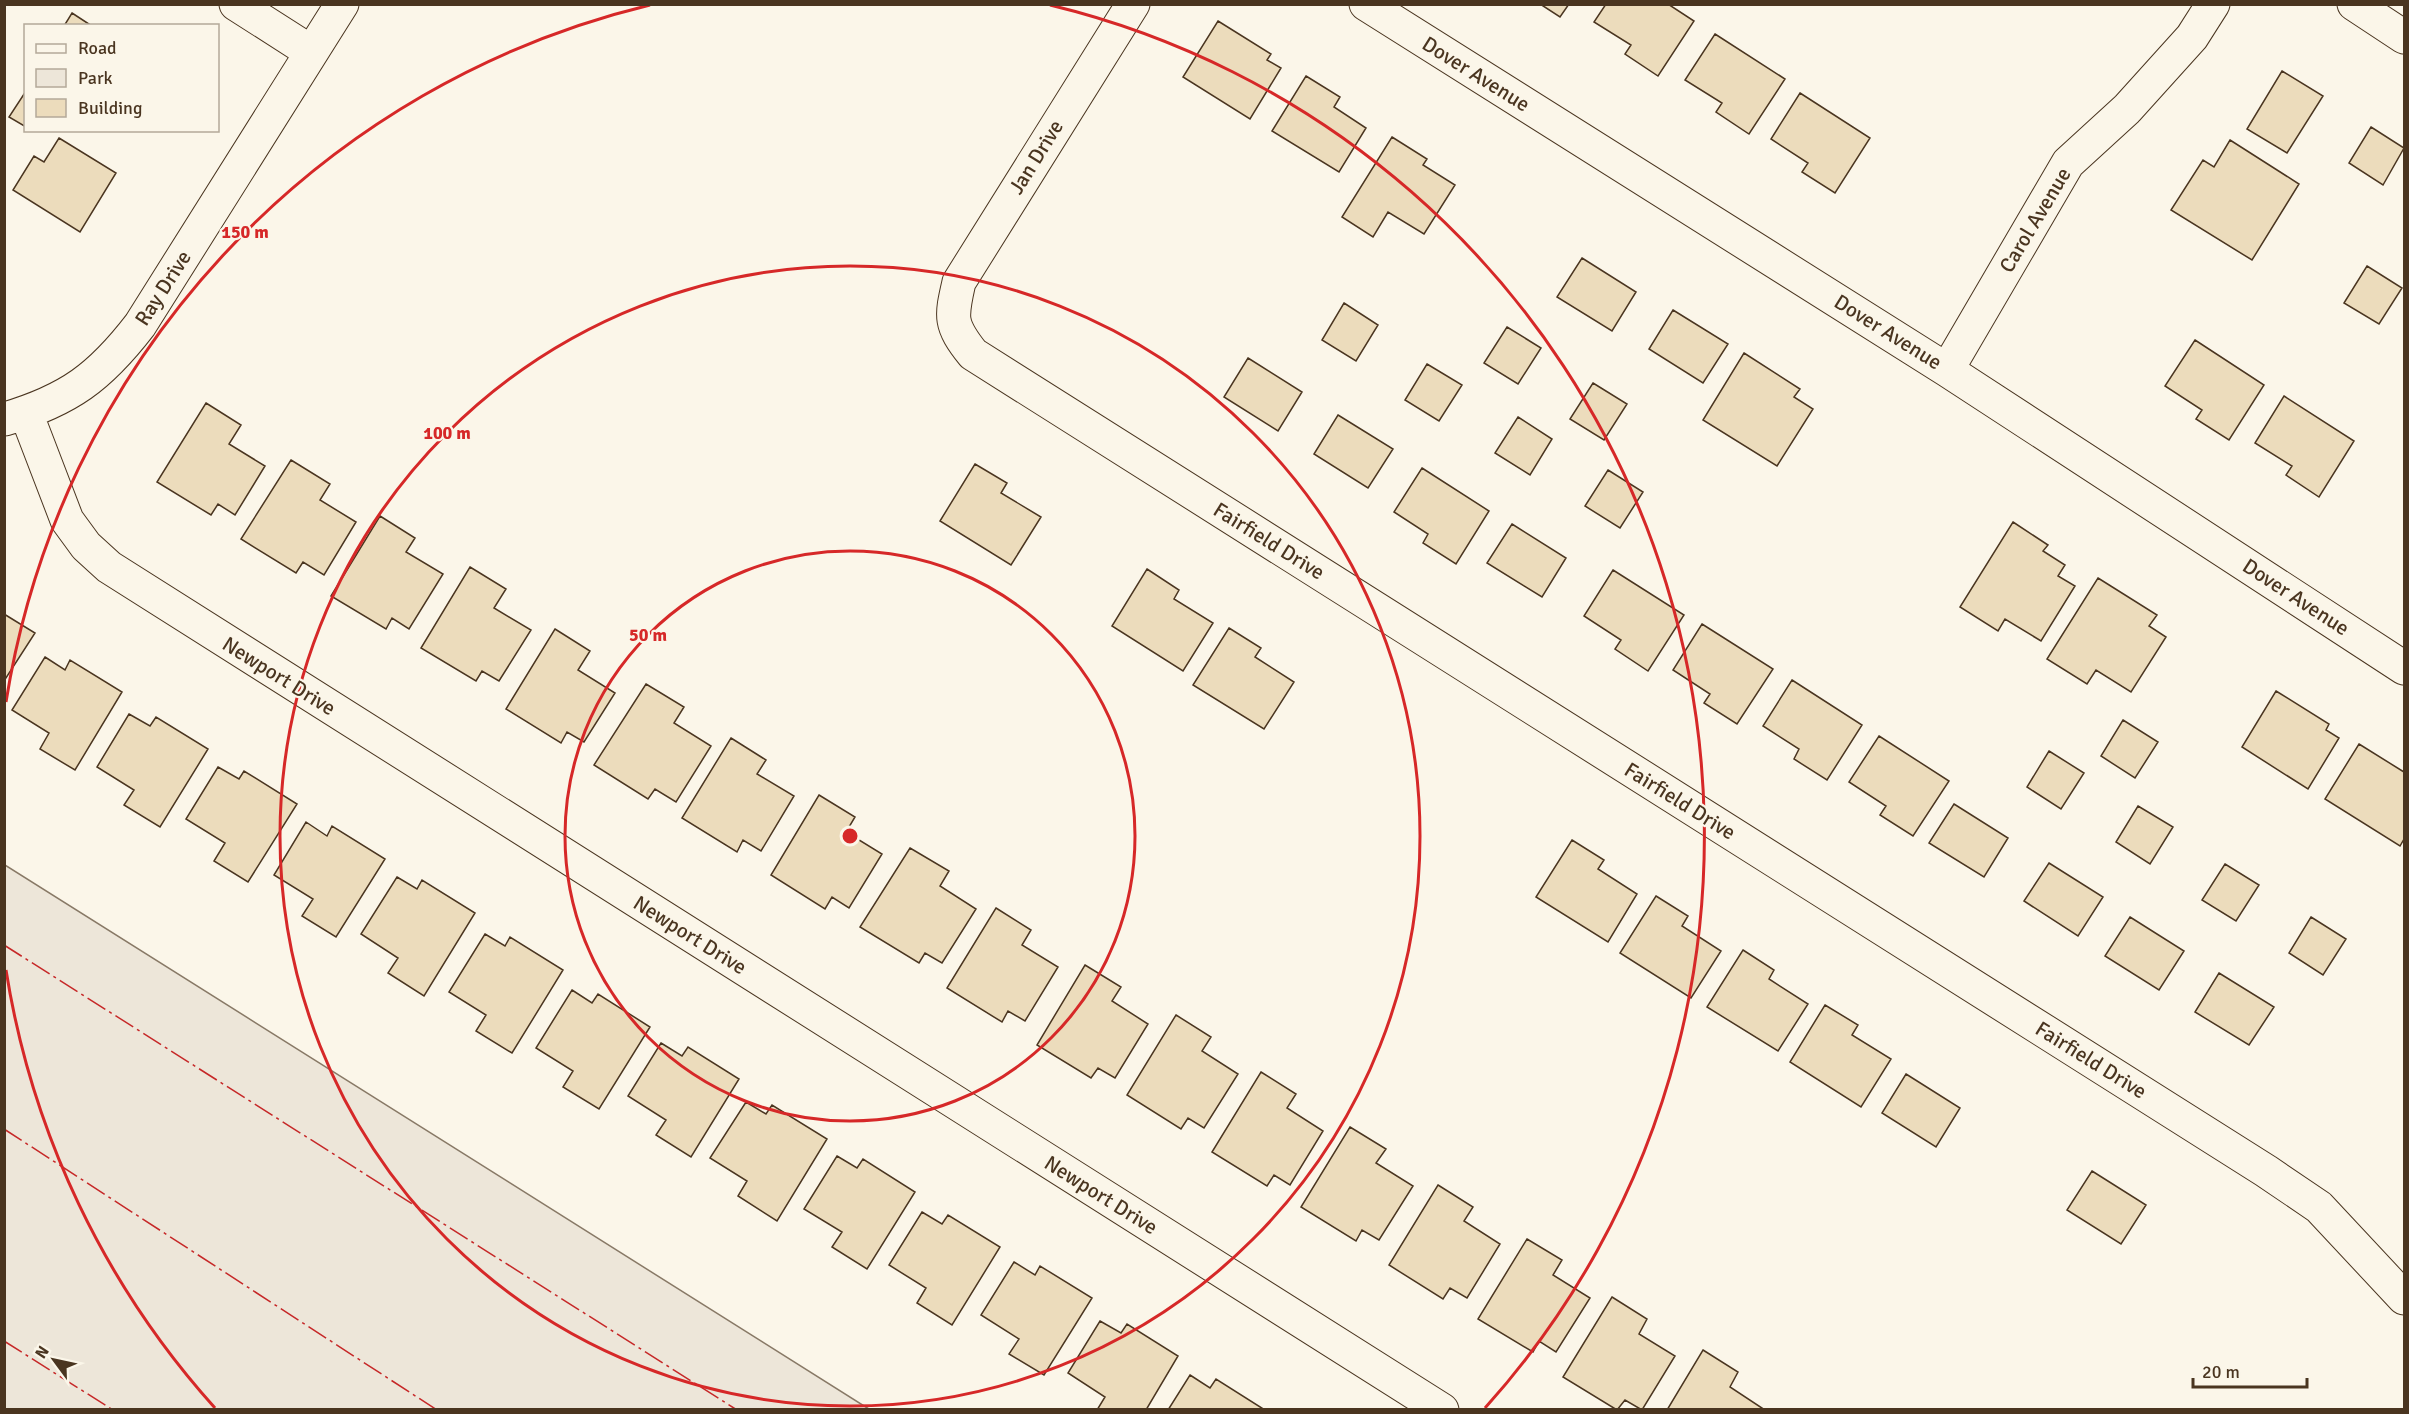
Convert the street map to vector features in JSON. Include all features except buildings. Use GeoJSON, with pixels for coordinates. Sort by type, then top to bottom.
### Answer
{"type":"FeatureCollection","features":[{"type":"Feature","properties":{"kind":"street"},"geometry":{"type":"LineString","coordinates":[[236,4],[311,52]]}},
{"type":"Feature","properties":{"kind":"street","name":"Ray Drive"},"geometry":{"type":"LineString","coordinates":[[15,416],[86,383],[116,357],[147,315],[342,4]]}},
{"type":"Feature","properties":{"kind":"street","name":"Jan Drive"},"geometry":{"type":"LineString","coordinates":[[951,314],[959,282],[1133,4]]}},
{"type":"Feature","properties":{"kind":"street","name":"Dover Avenue"},"geometry":{"type":"LineString","coordinates":[[1366,4],[1947,370],[2404,668]]}},
{"type":"Feature","properties":{"kind":"street","name":"Carol Avenue"},"geometry":{"type":"LineString","coordinates":[[1947,370],[2068,162],[2127,110],[2192,37],[2213,4]]}},
{"type":"Feature","properties":{"kind":"street"},"geometry":{"type":"LineString","coordinates":[[2354,4],[2404,37]]}},
{"type":"Feature","properties":{"kind":"street","name":"Fairfield Drive"},"geometry":{"type":"LineString","coordinates":[[951,314],[960,338],[973,354],[2291,1188],[2319,1207],[2404,1298]]}},
{"type":"Feature","properties":{"kind":"street","name":"Newport Drive"},"geometry":{"type":"LineString","coordinates":[[15,416],[67,520],[86,546],[110,567],[1442,1410]]}},
{"type":"Feature","properties":{"kind":"green space"},"geometry":{"type":"Polygon","coordinates":[[[5,865],[869,1409],[5,1409],[5,865]]]}},
{"type":"Feature","properties":{"kind":"power"},"geometry":{"type":"LineString","coordinates":[[4,945],[737,1410]]}},
{"type":"Feature","properties":{"kind":"power"},"geometry":{"type":"LineString","coordinates":[[4,1129],[437,1410]]}},
{"type":"Feature","properties":{"kind":"power"},"geometry":{"type":"LineString","coordinates":[[4,1341],[113,1410]]}}]}
